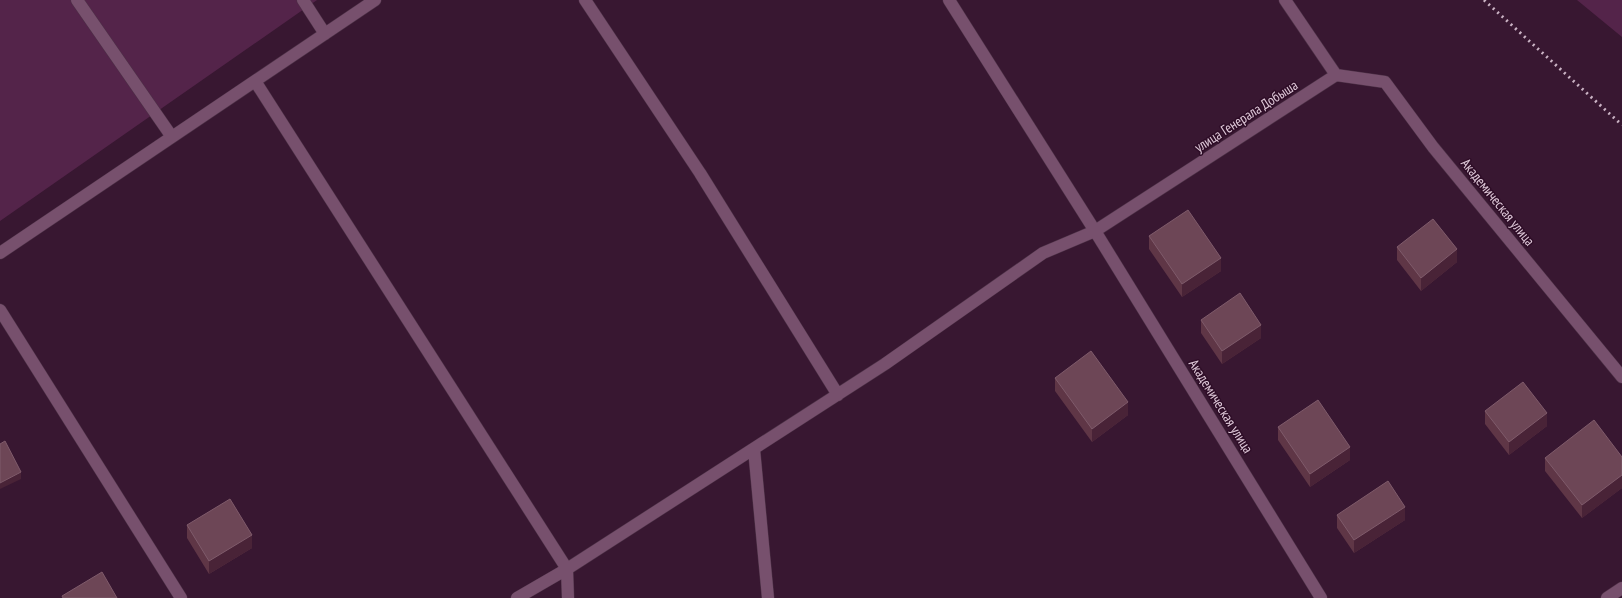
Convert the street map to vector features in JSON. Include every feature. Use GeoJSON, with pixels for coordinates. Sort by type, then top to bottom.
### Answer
{"type":"FeatureCollection","features":[{"type":"Feature","properties":{"kind":"street"},"geometry":{"type":"LineString","coordinates":[[77,0],[172,137]]}},
{"type":"Feature","properties":{"kind":"street"},"geometry":{"type":"LineString","coordinates":[[303,0],[325,34]]}},
{"type":"Feature","properties":{"kind":"street"},"geometry":{"type":"LineString","coordinates":[[0,254],[375,0]]}},
{"type":"Feature","properties":{"kind":"street"},"geometry":{"type":"LineString","coordinates":[[585,0],[700,173],[838,395]]}},
{"type":"Feature","properties":{"kind":"street","name":"Академическая улица"},"geometry":{"type":"LineString","coordinates":[[949,0],[1095,231],[1321,598]]}},
{"type":"Feature","properties":{"kind":"street"},"geometry":{"type":"LineString","coordinates":[[1285,0],[1336,75]]}},
{"type":"Feature","properties":{"kind":"street","name":"улица Генерала Добыша"},"geometry":{"type":"LineString","coordinates":[[517,598],[567,569],[838,395],[885,364],[1043,253],[1095,231],[1336,75]]}},
{"type":"Feature","properties":{"kind":"street","name":"Академическая улица"},"geometry":{"type":"LineString","coordinates":[[1336,75],[1385,82],[1433,147],[1622,377]]}},
{"type":"Feature","properties":{"kind":"street"},"geometry":{"type":"LineString","coordinates":[[254,81],[567,569],[568,598]]}},
{"type":"Feature","properties":{"kind":"street"},"geometry":{"type":"LineString","coordinates":[[0,310],[181,598]]}},
{"type":"Feature","properties":{"kind":"street"},"geometry":{"type":"LineString","coordinates":[[754,449],[768,598]]}},
{"type":"Feature","properties":{"kind":"street"},"geometry":{"type":"LineString","coordinates":[[1607,598],[1622,588]]}},
{"type":"Feature","properties":{"kind":"shaded area"},"geometry":{"type":"Polygon","coordinates":[[[0,0],[317,0],[0,221],[0,0]]]}},
{"type":"Feature","properties":{"kind":"shaded area"},"geometry":{"type":"Polygon","coordinates":[[[1577,0],[1622,0],[1622,37],[1577,0]]]}},
{"type":"Feature","properties":{"kind":"building"},"geometry":{"type":"Polygon","coordinates":[[[1188,210],[1221,258],[1182,284],[1149,236],[1188,210]]]}},
{"type":"Feature","properties":{"kind":"building"},"geometry":{"type":"Polygon","coordinates":[[[1433,219],[1457,249],[1421,278],[1397,247],[1433,219]]]}},
{"type":"Feature","properties":{"kind":"building"},"geometry":{"type":"Polygon","coordinates":[[[1240,293],[1261,325],[1222,351],[1201,320],[1240,293]]]}},
{"type":"Feature","properties":{"kind":"building"},"geometry":{"type":"Polygon","coordinates":[[[1091,351],[1128,402],[1092,429],[1055,378],[1091,351]]]}},
{"type":"Feature","properties":{"kind":"building"},"geometry":{"type":"Polygon","coordinates":[[[1523,382],[1547,413],[1509,442],[1485,411],[1523,382]]]}},
{"type":"Feature","properties":{"kind":"building"},"geometry":{"type":"Polygon","coordinates":[[[1318,400],[1350,447],[1310,474],[1278,427],[1318,400]]]}},
{"type":"Feature","properties":{"kind":"building"},"geometry":{"type":"Polygon","coordinates":[[[1594,420],[1622,457],[1622,475],[1582,505],[1545,458],[1594,420]]]}},
{"type":"Feature","properties":{"kind":"building"},"geometry":{"type":"Polygon","coordinates":[[[5,441],[21,472],[0,483],[0,444],[5,441]]]}},
{"type":"Feature","properties":{"kind":"building"},"geometry":{"type":"Polygon","coordinates":[[[1388,481],[1405,507],[1354,540],[1337,515],[1388,481]]]}},
{"type":"Feature","properties":{"kind":"building"},"geometry":{"type":"Polygon","coordinates":[[[230,499],[252,535],[209,561],[187,525],[230,499]]]}},
{"type":"Feature","properties":{"kind":"building"},"geometry":{"type":"Polygon","coordinates":[[[102,572],[117,598],[63,598],[62,596],[102,572]]]}},
{"type":"Feature","properties":{"kind":"railway"},"geometry":{"type":"LineString","coordinates":[[1484,0],[1622,125]]}}]}
